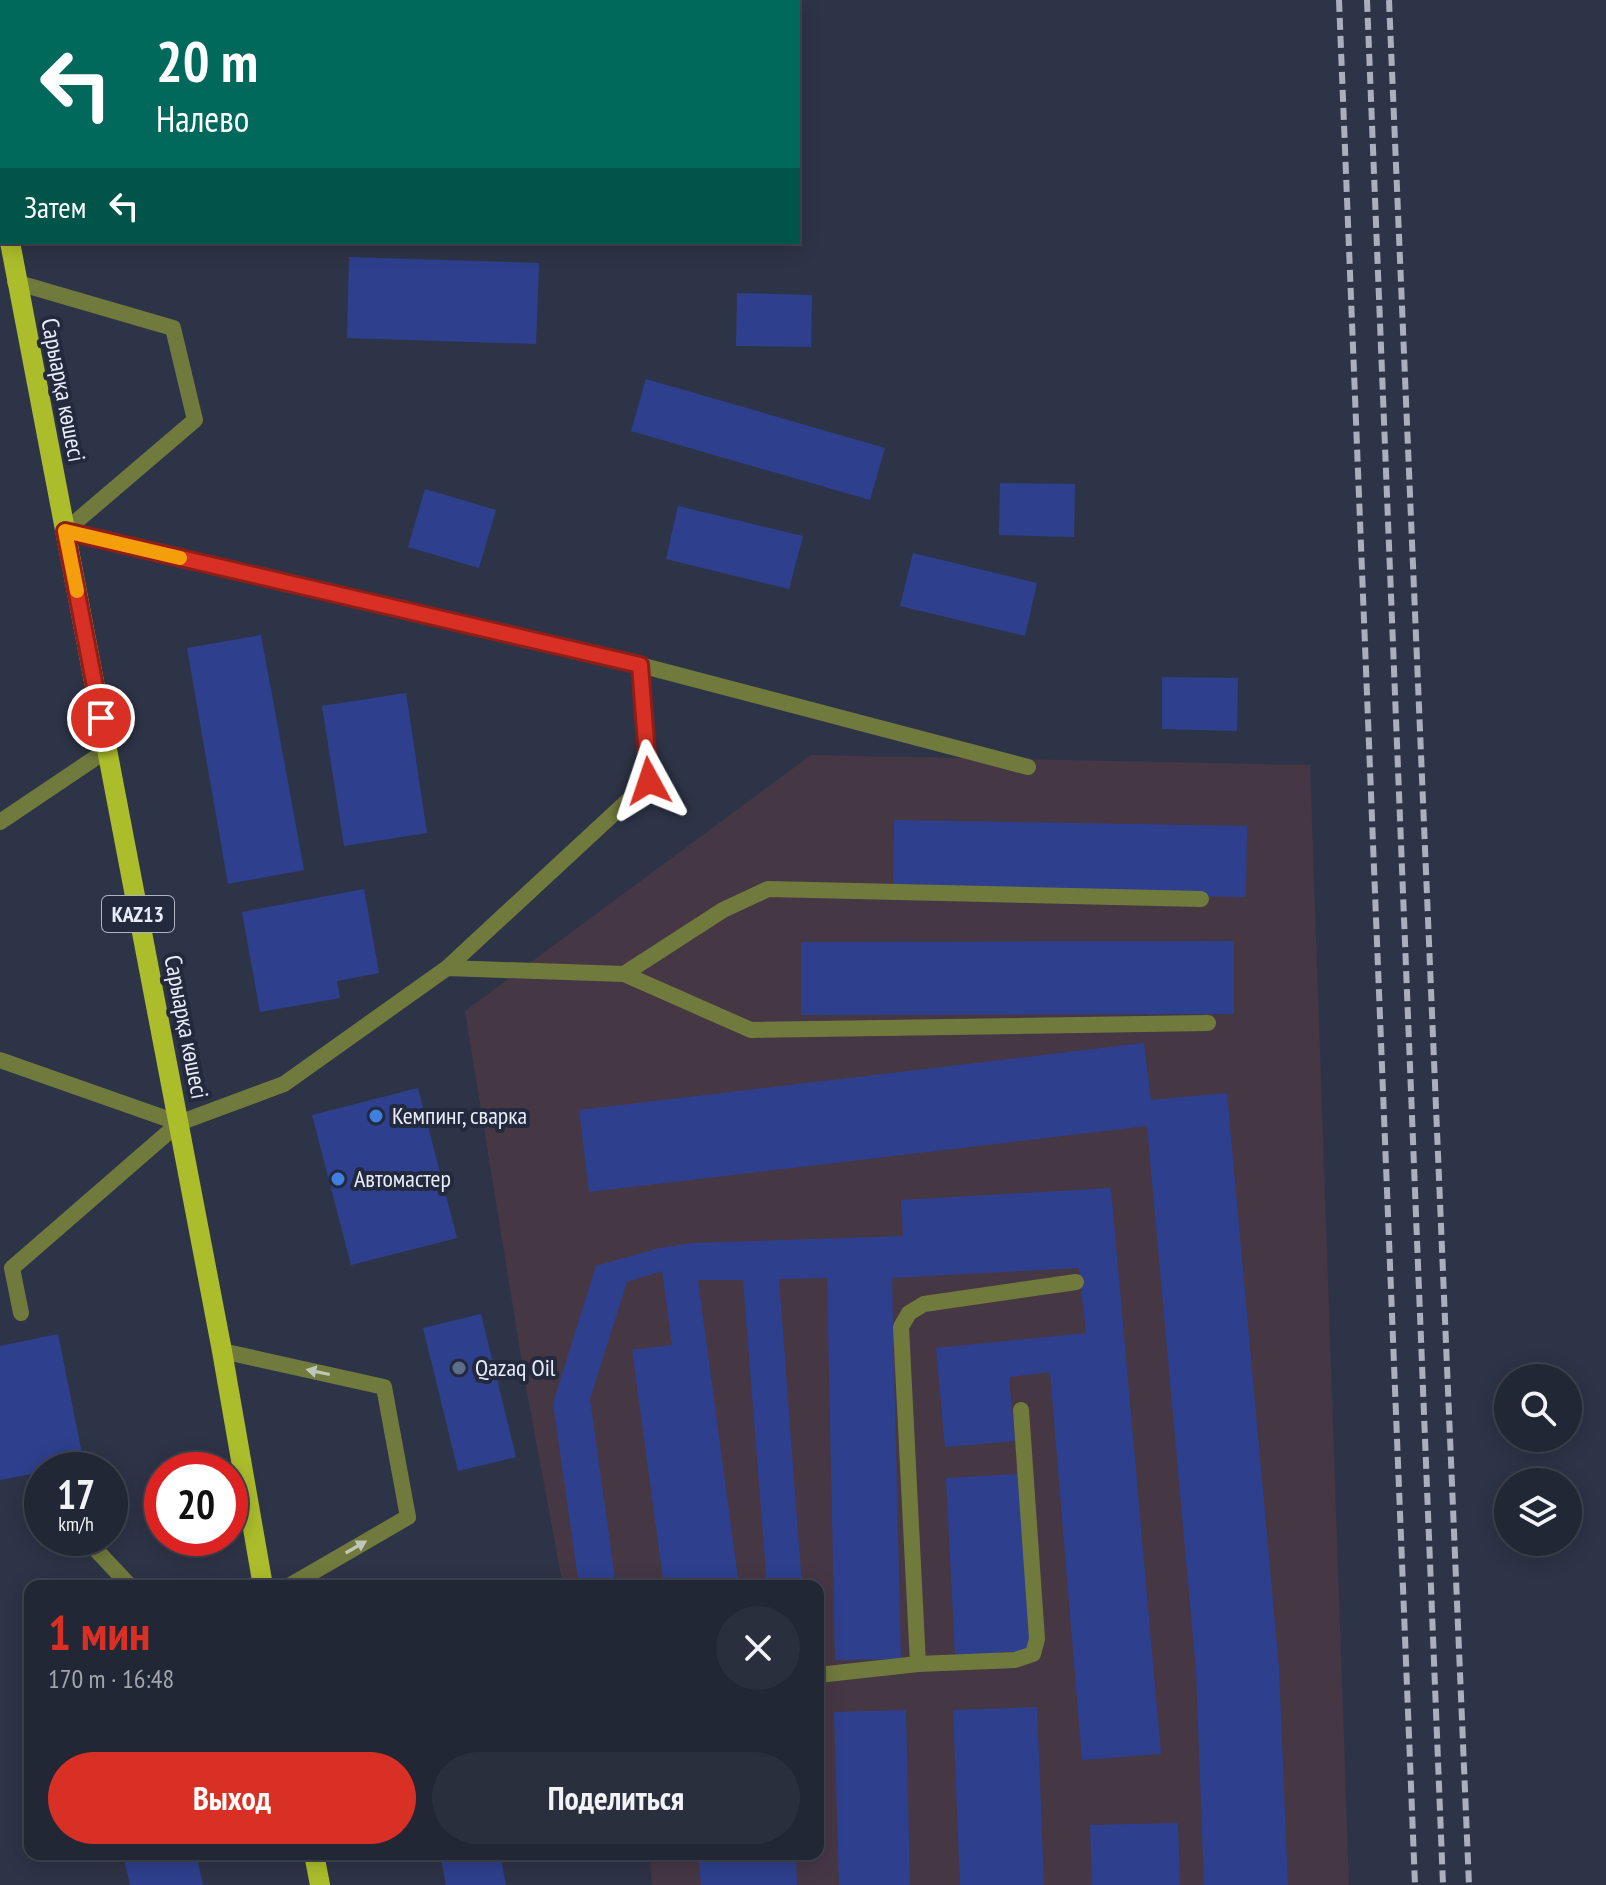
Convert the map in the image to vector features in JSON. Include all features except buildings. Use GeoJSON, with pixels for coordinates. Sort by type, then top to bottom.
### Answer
{"type":"FeatureCollection","features":[{"type":"Feature","properties":{"kind":"main road","name":"Сарыарқа көшесі"},"geometry":{"type":"LineString","coordinates":[[10,244],[15,282],[222,1351],[262,1580]]}},
{"type":"Feature","properties":{"kind":"main road"},"geometry":{"type":"LineString","coordinates":[[315,1860],[320,1885]]}},
{"type":"Feature","properties":{"kind":"lane"},"geometry":{"type":"LineString","coordinates":[[15,282],[173,328],[195,420],[65,531]]}},
{"type":"Feature","properties":{"kind":"lane"},"geometry":{"type":"LineString","coordinates":[[65,531],[640,665],[1028,767]]}},
{"type":"Feature","properties":{"kind":"lane"},"geometry":{"type":"LineString","coordinates":[[21,1313],[12,1268],[179,1123],[284,1084],[447,968],[649,781],[640,665]]}},
{"type":"Feature","properties":{"kind":"lane"},"geometry":{"type":"LineString","coordinates":[[0,822],[107,750]]}},
{"type":"Feature","properties":{"kind":"lane"},"geometry":{"type":"LineString","coordinates":[[624,974],[723,910],[768,889],[1201,899]]}},
{"type":"Feature","properties":{"kind":"lane"},"geometry":{"type":"LineString","coordinates":[[447,968],[624,974],[751,1030],[1208,1023]]}},
{"type":"Feature","properties":{"kind":"lane"},"geometry":{"type":"LineString","coordinates":[[0,1060],[179,1123]]}},
{"type":"Feature","properties":{"kind":"lane"},"geometry":{"type":"LineString","coordinates":[[918,1664],[901,1327],[909,1313],[924,1304],[1076,1282]]}},
{"type":"Feature","properties":{"kind":"lane"},"geometry":{"type":"LineString","coordinates":[[222,1351],[384,1387],[408,1517],[299,1580]]}},
{"type":"Feature","properties":{"kind":"lane"},"geometry":{"type":"LineString","coordinates":[[824,1674],[918,1664],[1015,1660],[1033,1654],[1037,1639],[1021,1410]]}},
{"type":"Feature","properties":{"kind":"lane"},"geometry":{"type":"LineString","coordinates":[[102,1556],[124,1580]]}},
{"type":"Feature","properties":{"kind":"shaded area"},"geometry":{"type":"Polygon","coordinates":[[[811,755],[1310,765],[1349,1885],[652,1885],[650,1860],[824,1860],[824,1580],[562,1580],[526,1387],[465,1011],[811,755]]]}},
{"type":"Feature","properties":{"kind":"railway"},"geometry":{"type":"LineString","coordinates":[[1339,0],[1415,1885]]}},
{"type":"Feature","properties":{"kind":"railway"},"geometry":{"type":"LineString","coordinates":[[1367,0],[1443,1885]]}},
{"type":"Feature","properties":{"kind":"railway"},"geometry":{"type":"LineString","coordinates":[[1389,0],[1469,1885]]}},
{"type":"Feature","properties":{"kind":"slow traffic"},"geometry":{"type":"LineString","coordinates":[[77,591],[65,531],[180,558]]}},
{"type":"Feature","properties":{"kind":"place","name":"Кемпинг, сварка"},"geometry":{"type":"Point","coordinates":[376,1116]}},
{"type":"Feature","properties":{"kind":"place","name":"Автомастер"},"geometry":{"type":"Point","coordinates":[338,1179]}},
{"type":"Feature","properties":{"kind":"place","name":"Qazaq Oil"},"geometry":{"type":"Point","coordinates":[459,1368]}},
{"type":"Feature","properties":{"kind":"route"},"geometry":{"type":"LineString","coordinates":[[101,718],[65,531],[640,665],[649,781]]}}]}
